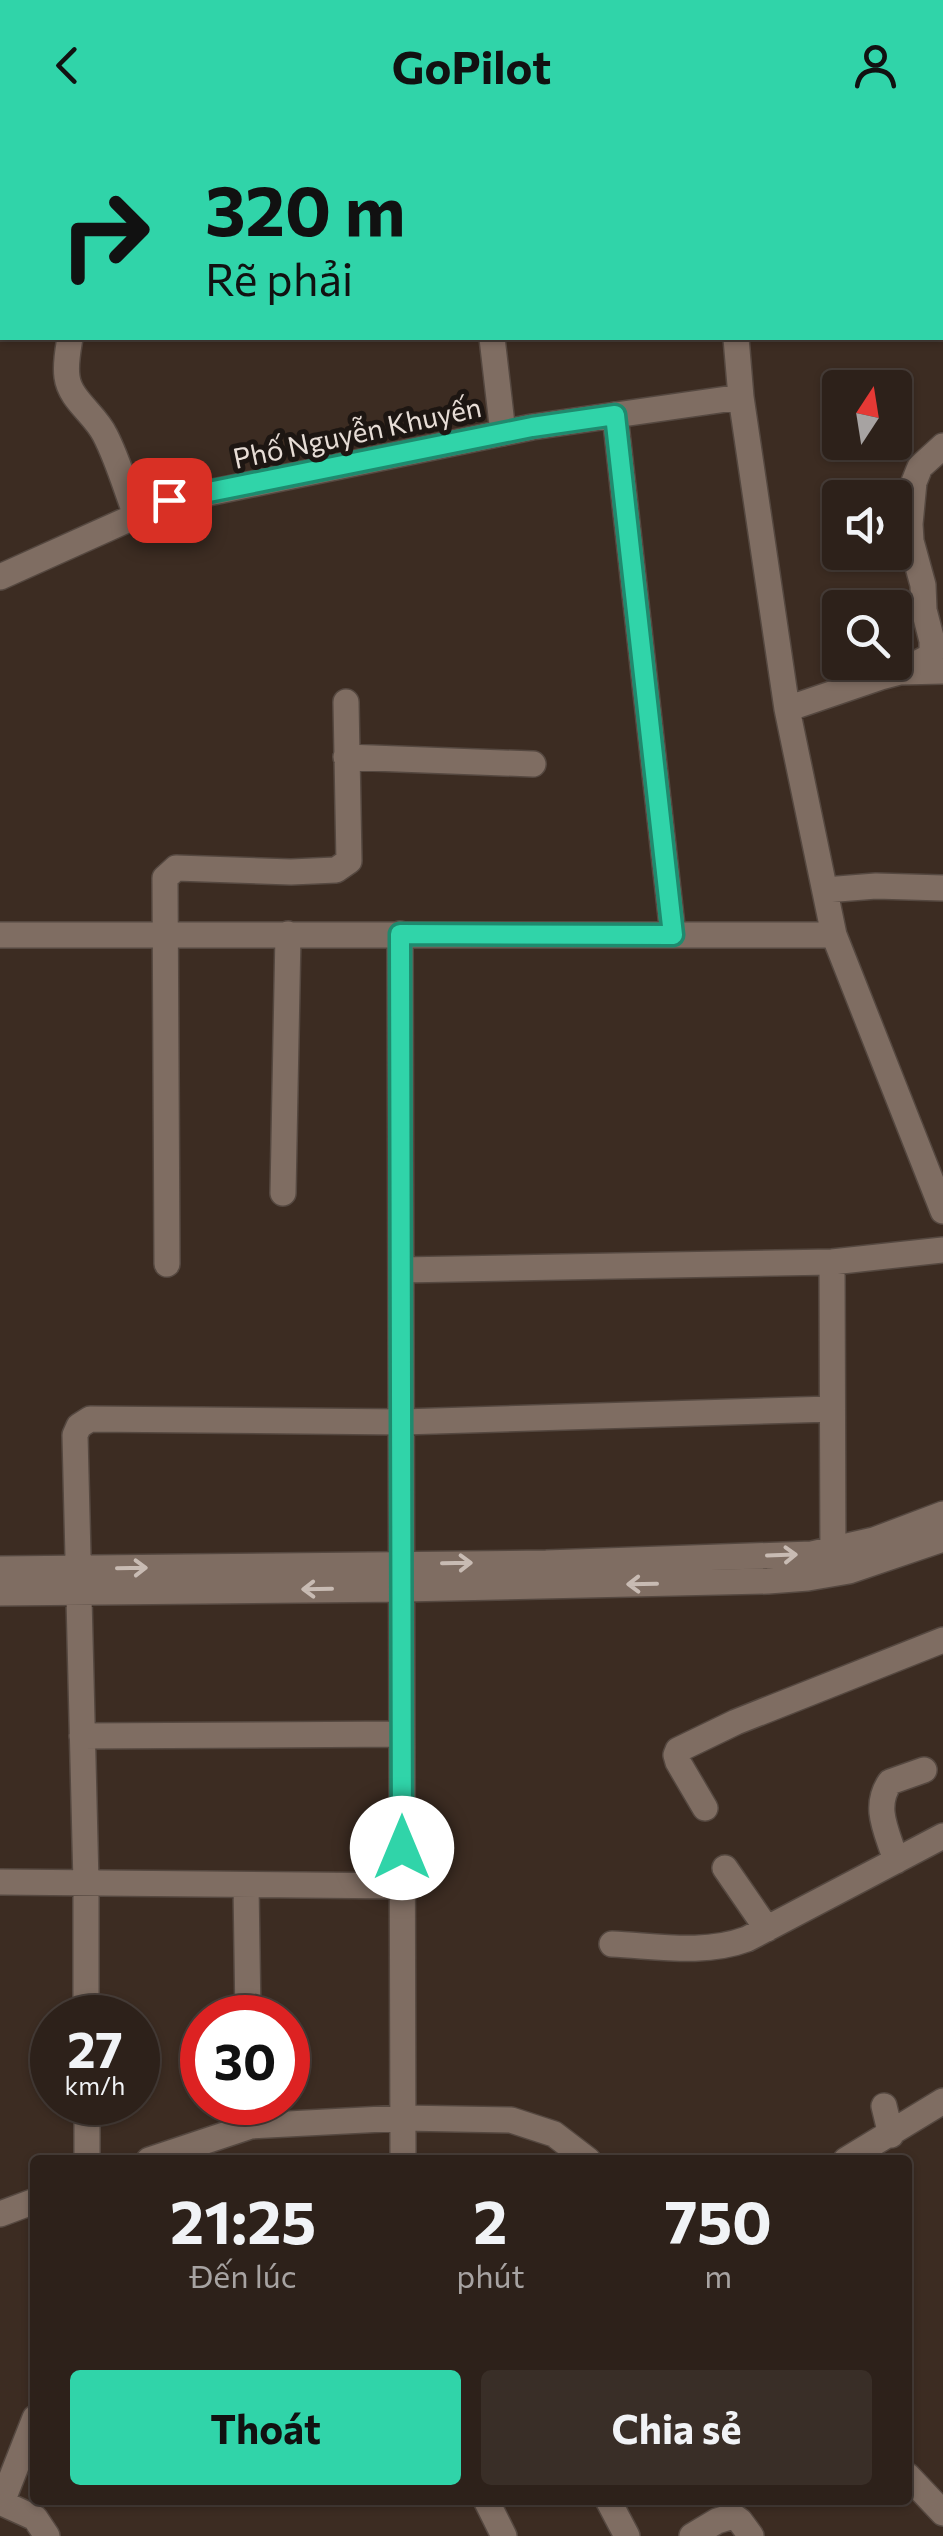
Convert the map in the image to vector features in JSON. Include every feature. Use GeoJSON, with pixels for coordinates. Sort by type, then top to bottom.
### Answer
{"type":"FeatureCollection","features":[{"type":"Feature","properties":{"kind":"street"},"geometry":{"type":"LineString","coordinates":[[70,340],[67,381],[108,440],[136,515]]}},
{"type":"Feature","properties":{"kind":"street"},"geometry":{"type":"LineString","coordinates":[[492,340],[503,432]]}},
{"type":"Feature","properties":{"kind":"street"},"geometry":{"type":"LineString","coordinates":[[736,340],[741,398],[788,709],[834,935],[943,1211]]}},
{"type":"Feature","properties":{"kind":"street","name":"Phố Nguyễn Khuyến"},"geometry":{"type":"LineString","coordinates":[[0,578],[169,500],[503,432],[741,398]]}},
{"type":"Feature","properties":{"kind":"street"},"geometry":{"type":"LineString","coordinates":[[615,415],[673,935]]}},
{"type":"Feature","properties":{"kind":"street"},"geometry":{"type":"LineString","coordinates":[[912,667],[932,652],[923,585],[911,541],[914,482],[920,467],[943,446]]}},
{"type":"Feature","properties":{"kind":"street"},"geometry":{"type":"LineString","coordinates":[[912,671],[943,670]]}},
{"type":"Feature","properties":{"kind":"street"},"geometry":{"type":"LineString","coordinates":[[788,709],[872,680]]}},
{"type":"Feature","properties":{"kind":"street"},"geometry":{"type":"LineString","coordinates":[[167,1264],[166,878],[176,868],[291,872],[343,867],[349,861],[346,702]]}},
{"type":"Feature","properties":{"kind":"street"},"geometry":{"type":"LineString","coordinates":[[346,757],[533,764]]}},
{"type":"Feature","properties":{"kind":"street"},"geometry":{"type":"LineString","coordinates":[[825,890],[876,886],[943,888]]}},
{"type":"Feature","properties":{"kind":"street"},"geometry":{"type":"LineString","coordinates":[[0,934],[834,935]]}},
{"type":"Feature","properties":{"kind":"street"},"geometry":{"type":"LineString","coordinates":[[283,1194],[288,934]]}},
{"type":"Feature","properties":{"kind":"street"},"geometry":{"type":"LineString","coordinates":[[400,934],[404,2155]]}},
{"type":"Feature","properties":{"kind":"street"},"geometry":{"type":"LineString","coordinates":[[401,1270],[832,1262],[943,1250]]}},
{"type":"Feature","properties":{"kind":"street"},"geometry":{"type":"LineString","coordinates":[[832,1262],[833,1563]]}},
{"type":"Feature","properties":{"kind":"street"},"geometry":{"type":"LineString","coordinates":[[86,1995],[75,1435],[79,1426],[90,1418],[402,1422],[832,1410]]}},
{"type":"Feature","properties":{"kind":"street"},"geometry":{"type":"LineString","coordinates":[[833,1563],[874,1540],[943,1514]]}},
{"type":"Feature","properties":{"kind":"street"},"geometry":{"type":"LineString","coordinates":[[0,1593],[79,1580],[546,1574],[812,1554],[833,1563],[870,1565],[943,1538]]}},
{"type":"Feature","properties":{"kind":"street"},"geometry":{"type":"LineString","coordinates":[[0,1569],[79,1580]]}},
{"type":"Feature","properties":{"kind":"street"},"geometry":{"type":"LineString","coordinates":[[705,1808],[678,1762],[678,1750],[736,1722],[943,1640]]}},
{"type":"Feature","properties":{"kind":"street"},"geometry":{"type":"LineString","coordinates":[[82,1736],[402,1734]]}},
{"type":"Feature","properties":{"kind":"street"},"geometry":{"type":"LineString","coordinates":[[896,1861],[881,1799],[890,1782],[924,1770]]}},
{"type":"Feature","properties":{"kind":"street"},"geometry":{"type":"LineString","coordinates":[[612,1944],[729,1946],[943,1836]]}},
{"type":"Feature","properties":{"kind":"street"},"geometry":{"type":"LineString","coordinates":[[725,1868],[766,1929]]}},
{"type":"Feature","properties":{"kind":"street"},"geometry":{"type":"LineString","coordinates":[[0,1882],[403,1886]]}},
{"type":"Feature","properties":{"kind":"street"},"geometry":{"type":"LineString","coordinates":[[246,1885],[248,1995]]}},
{"type":"Feature","properties":{"kind":"street"},"geometry":{"type":"LineString","coordinates":[[854,2155],[943,2101]]}},
{"type":"Feature","properties":{"kind":"street"},"geometry":{"type":"LineString","coordinates":[[884,2106],[890,2134]]}},
{"type":"Feature","properties":{"kind":"street"},"geometry":{"type":"LineString","coordinates":[[310,2116],[512,2120],[554,2134],[581,2155]]}},
{"type":"Feature","properties":{"kind":"street"},"geometry":{"type":"LineString","coordinates":[[87,2125],[87,2155]]}},
{"type":"Feature","properties":{"kind":"street"},"geometry":{"type":"LineString","coordinates":[[160,2155],[226,2125]]}},
{"type":"Feature","properties":{"kind":"street"},"geometry":{"type":"LineString","coordinates":[[0,2214],[30,2203]]}},
{"type":"Feature","properties":{"kind":"street"},"geometry":{"type":"LineString","coordinates":[[30,2430],[1,2502],[35,2518],[47,2536]]}},
{"type":"Feature","properties":{"kind":"street"},"geometry":{"type":"LineString","coordinates":[[912,2480],[943,2513]]}},
{"type":"Feature","properties":{"kind":"street"},"geometry":{"type":"LineString","coordinates":[[488,2505],[504,2536]]}},
{"type":"Feature","properties":{"kind":"street"},"geometry":{"type":"LineString","coordinates":[[611,2505],[628,2536]]}},
{"type":"Feature","properties":{"kind":"street"},"geometry":{"type":"LineString","coordinates":[[692,2536],[733,2516],[751,2536]]}},
{"type":"Feature","properties":{"kind":"route"},"geometry":{"type":"LineString","coordinates":[[169,500],[532,427],[615,415],[673,935],[400,934],[402,1848]]}}]}
